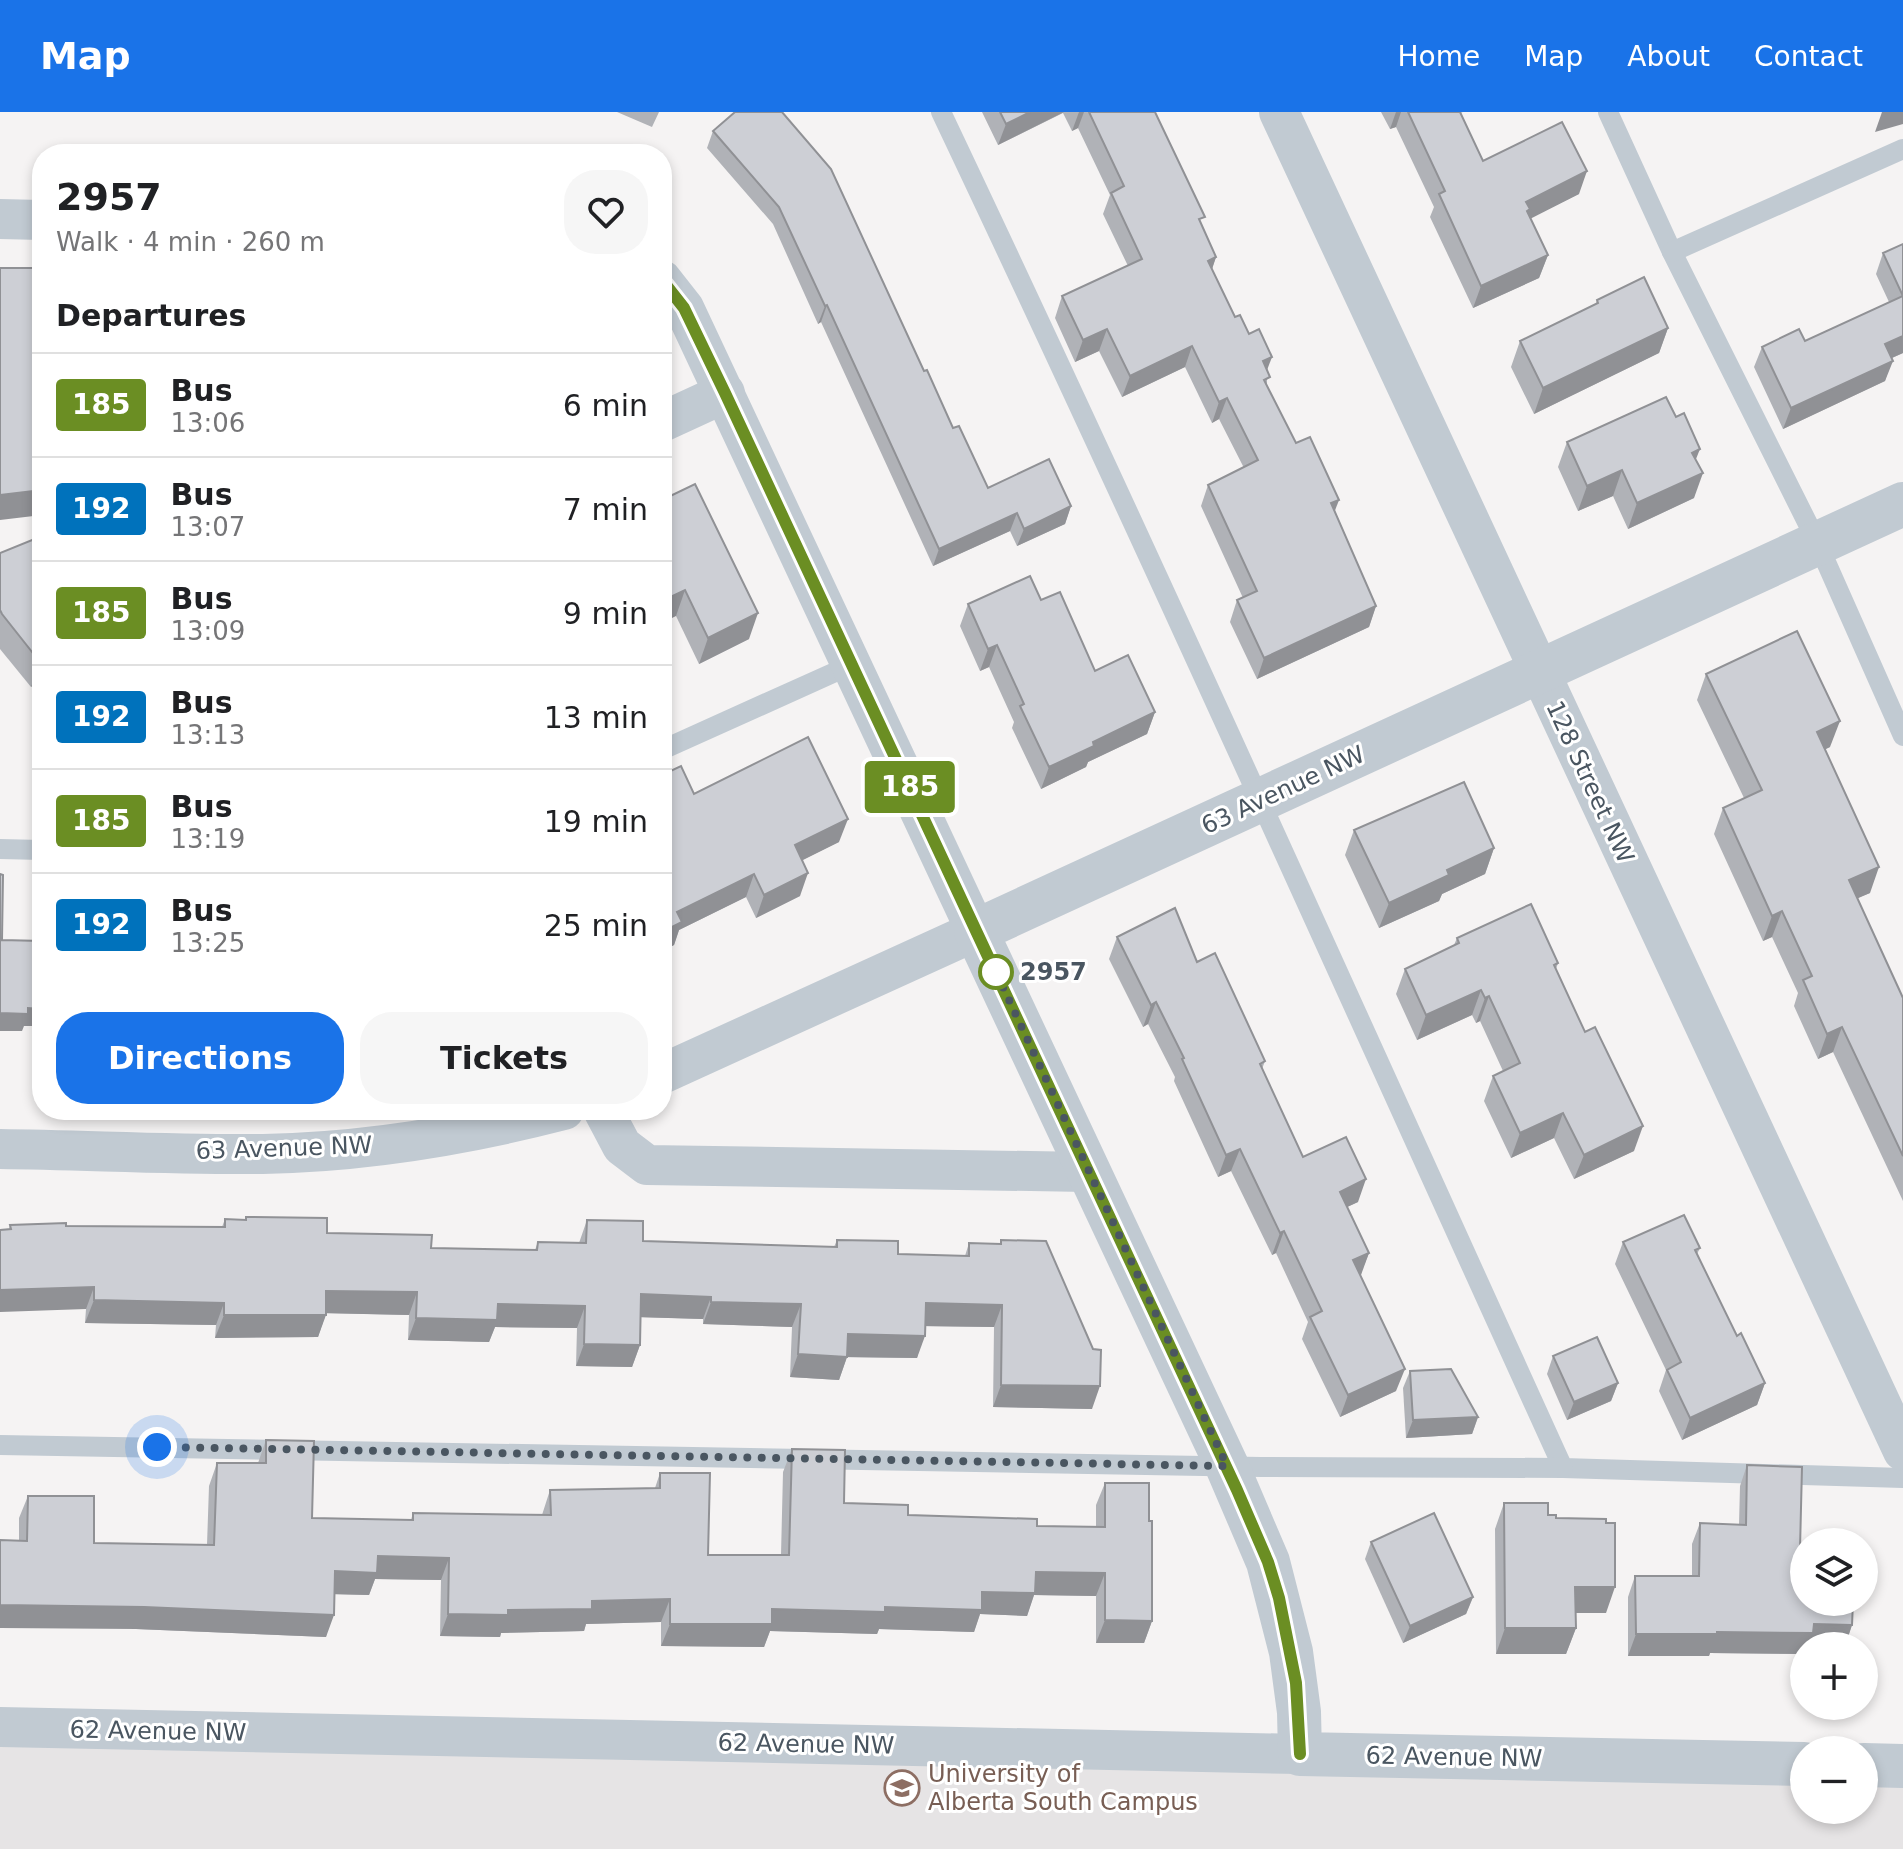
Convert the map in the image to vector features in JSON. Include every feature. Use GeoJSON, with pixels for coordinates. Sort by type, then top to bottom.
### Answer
{"type":"FeatureCollection","features":[{"type":"Feature","properties":{"kind":"street","name":"128 Street NW"},"geometry":{"type":"LineString","coordinates":[[1279,112],[1903,1451]]}},
{"type":"Feature","properties":{"kind":"street"},"geometry":{"type":"LineString","coordinates":[[0,219],[32,220]]}},
{"type":"Feature","properties":{"kind":"street"},"geometry":{"type":"LineString","coordinates":[[672,293],[684,308],[725,393],[1227,1466],[1268,1562],[1279,1598],[1296,1683],[1300,1754]]}},
{"type":"Feature","properties":{"kind":"street"},"geometry":{"type":"LineString","coordinates":[[672,417],[725,393]]}},
{"type":"Feature","properties":{"kind":"street","name":"63 Avenue NW"},"geometry":{"type":"LineString","coordinates":[[672,1069],[1903,504]]}},
{"type":"Feature","properties":{"kind":"street","name":"63 Avenue NW"},"geometry":{"type":"LineString","coordinates":[[0,1149],[263,1154],[319,1151],[447,1134],[523,1120]]}},
{"type":"Feature","properties":{"kind":"street"},"geometry":{"type":"LineString","coordinates":[[608,1120],[622,1146],[647,1165],[1087,1172]]}},
{"type":"Feature","properties":{"kind":"street","name":"62 Avenue NW"},"geometry":{"type":"LineString","coordinates":[[0,1727],[1790,1764]]}},
{"type":"Feature","properties":{"kind":"street"},"geometry":{"type":"LineString","coordinates":[[1878,1765],[1903,1766]]}},
{"type":"Feature","properties":{"kind":"lane"},"geometry":{"type":"LineString","coordinates":[[941,112],[1260,800],[1563,1468]]}},
{"type":"Feature","properties":{"kind":"lane"},"geometry":{"type":"LineString","coordinates":[[1608,112],[1672,252],[1818,544],[1903,736]]}},
{"type":"Feature","properties":{"kind":"lane"},"geometry":{"type":"LineString","coordinates":[[1672,252],[1903,149]]}},
{"type":"Feature","properties":{"kind":"lane"},"geometry":{"type":"LineString","coordinates":[[672,745],[853,664]]}},
{"type":"Feature","properties":{"kind":"lane"},"geometry":{"type":"LineString","coordinates":[[0,849],[32,850]]}},
{"type":"Feature","properties":{"kind":"lane"},"geometry":{"type":"LineString","coordinates":[[0,1445],[1227,1466],[1563,1468],[1903,1478]]}},
{"type":"Feature","properties":{"kind":"shaded area","name":"University of Alberta South Campus"},"geometry":{"type":"Polygon","coordinates":[[[0,1730],[1790,1764],[1790,1824],[1878,1824],[1878,1765],[1903,1766],[1903,1849],[0,1849],[0,1730]]]}},
{"type":"Feature","properties":{"kind":"building"},"geometry":{"type":"Polygon","coordinates":[[[735,112],[782,112],[831,169],[924,371],[927,370],[953,428],[959,426],[988,488],[1049,459],[1071,506],[1024,529],[1017,513],[939,549],[779,207],[713,131],[735,112]]]}},
{"type":"Feature","properties":{"kind":"building"},"geometry":{"type":"Polygon","coordinates":[[[1000,112],[1030,112],[1006,124],[1000,112]]]}},
{"type":"Feature","properties":{"kind":"building"},"geometry":{"type":"Polygon","coordinates":[[[1089,112],[1155,112],[1205,217],[1199,219],[1216,257],[1208,261],[1235,317],[1240,315],[1249,334],[1259,329],[1272,357],[1263,361],[1270,377],[1264,380],[1296,443],[1310,437],[1339,500],[1331,503],[1376,606],[1264,658],[1237,600],[1257,591],[1208,485],[1258,460],[1227,398],[1219,402],[1192,346],[1130,376],[1107,329],[1083,340],[1062,296],[1142,259],[1111,193],[1124,186],[1089,112]]]}},
{"type":"Feature","properties":{"kind":"building"},"geometry":{"type":"Polygon","coordinates":[[[1408,112],[1460,112],[1483,161],[1562,122],[1587,171],[1526,202],[1530,209],[1527,211],[1548,255],[1481,286],[1439,194],[1445,191],[1408,112]]]}},
{"type":"Feature","properties":{"kind":"building"},"geometry":{"type":"Polygon","coordinates":[[[1903,244],[1903,296],[1883,253],[1903,244]]]}},
{"type":"Feature","properties":{"kind":"building"},"geometry":{"type":"Polygon","coordinates":[[[0,268],[32,268],[32,491],[0,495],[0,268]]]}},
{"type":"Feature","properties":{"kind":"building"},"geometry":{"type":"Polygon","coordinates":[[[1644,277],[1668,328],[1543,388],[1520,341],[1644,277]]]}},
{"type":"Feature","properties":{"kind":"building"},"geometry":{"type":"Polygon","coordinates":[[[1903,296],[1903,336],[1885,344],[1893,361],[1791,408],[1762,347],[1799,329],[1805,341],[1903,296]]]}},
{"type":"Feature","properties":{"kind":"building"},"geometry":{"type":"Polygon","coordinates":[[[1666,397],[1676,417],[1684,413],[1700,449],[1692,453],[1703,473],[1637,503],[1622,470],[1587,486],[1567,442],[1666,397]]]}},
{"type":"Feature","properties":{"kind":"building"},"geometry":{"type":"Polygon","coordinates":[[[695,484],[758,613],[708,638],[685,590],[672,596],[672,495],[695,484]]]}},
{"type":"Feature","properties":{"kind":"building"},"geometry":{"type":"Polygon","coordinates":[[[32,540],[32,652],[0,610],[0,553],[32,540]]]}},
{"type":"Feature","properties":{"kind":"building"},"geometry":{"type":"Polygon","coordinates":[[[1030,576],[1041,600],[1060,592],[1095,671],[1128,655],[1155,712],[1049,767],[1020,706],[1024,704],[997,645],[988,649],[968,604],[1030,576]]]}},
{"type":"Feature","properties":{"kind":"building"},"geometry":{"type":"Polygon","coordinates":[[[1797,631],[1840,721],[1817,732],[1879,867],[1849,880],[1903,998],[1903,1156],[1842,1027],[1827,1034],[1803,980],[1812,976],[1782,911],[1772,916],[1723,808],[1762,790],[1706,674],[1797,631]]]}},
{"type":"Feature","properties":{"kind":"building"},"geometry":{"type":"Polygon","coordinates":[[[808,737],[848,819],[795,845],[808,873],[764,895],[754,874],[677,912],[682,922],[672,927],[672,770],[681,766],[694,794],[808,737]]]}},
{"type":"Feature","properties":{"kind":"building"},"geometry":{"type":"Polygon","coordinates":[[[1464,782],[1494,848],[1447,870],[1449,875],[1389,903],[1354,830],[1464,782]]]}},
{"type":"Feature","properties":{"kind":"building"},"geometry":{"type":"Polygon","coordinates":[[[0,874],[3,875],[2,940],[32,941],[32,1008],[28,1008],[28,1014],[0,1013],[0,874]]]}},
{"type":"Feature","properties":{"kind":"building"},"geometry":{"type":"Polygon","coordinates":[[[1531,904],[1558,963],[1554,965],[1585,1032],[1595,1027],[1643,1126],[1584,1155],[1563,1113],[1520,1133],[1493,1076],[1520,1063],[1489,996],[1485,998],[1481,990],[1426,1015],[1405,969],[1459,943],[1457,938],[1531,904]]]}},
{"type":"Feature","properties":{"kind":"building"},"geometry":{"type":"Polygon","coordinates":[[[1175,908],[1197,962],[1215,953],[1265,1061],[1260,1064],[1303,1157],[1346,1137],[1366,1179],[1340,1192],[1369,1253],[1353,1260],[1405,1369],[1348,1395],[1310,1317],[1322,1311],[1284,1231],[1280,1233],[1240,1149],[1226,1155],[1156,1002],[1151,1005],[1117,937],[1175,908]]]}},
{"type":"Feature","properties":{"kind":"building"},"geometry":{"type":"Polygon","coordinates":[[[1684,1215],[1700,1248],[1695,1250],[1737,1336],[1741,1333],[1765,1383],[1690,1418],[1667,1370],[1681,1362],[1623,1242],[1684,1215]]]}},
{"type":"Feature","properties":{"kind":"building"},"geometry":{"type":"Polygon","coordinates":[[[246,1217],[327,1218],[327,1233],[432,1235],[431,1248],[537,1250],[538,1242],[586,1243],[587,1220],[643,1221],[643,1241],[837,1247],[837,1240],[898,1241],[898,1254],[969,1256],[969,1243],[1046,1241],[1093,1349],[1101,1350],[1100,1386],[1001,1385],[1002,1305],[926,1303],[925,1336],[848,1334],[847,1357],[798,1354],[801,1304],[711,1302],[711,1297],[641,1294],[640,1345],[584,1344],[585,1306],[498,1304],[497,1320],[416,1318],[417,1292],[326,1291],[326,1315],[224,1315],[224,1303],[94,1300],[94,1287],[0,1290],[0,1230],[11,1229],[10,1225],[66,1223],[66,1226],[225,1227],[225,1219],[246,1220],[246,1217]]]}},
{"type":"Feature","properties":{"kind":"building"},"geometry":{"type":"Polygon","coordinates":[[[1597,1337],[1618,1383],[1574,1402],[1553,1356],[1597,1337]]]}},
{"type":"Feature","properties":{"kind":"building"},"geometry":{"type":"Polygon","coordinates":[[[1451,1369],[1478,1417],[1413,1420],[1410,1371],[1451,1369]]]}},
{"type":"Feature","properties":{"kind":"building"},"geometry":{"type":"Polygon","coordinates":[[[266,1440],[314,1441],[312,1518],[413,1520],[413,1513],[551,1515],[550,1490],[660,1488],[660,1473],[710,1473],[708,1555],[789,1555],[792,1449],[845,1450],[844,1503],[908,1505],[908,1515],[1037,1519],[1037,1526],[1105,1527],[1105,1483],[1149,1483],[1152,1621],[1105,1620],[1105,1573],[1036,1572],[1035,1593],[982,1592],[982,1610],[885,1607],[885,1612],[772,1609],[772,1624],[670,1624],[670,1599],[592,1601],[592,1609],[508,1610],[508,1615],[448,1614],[449,1558],[378,1556],[377,1573],[335,1571],[334,1615],[0,1605],[0,1540],[27,1541],[28,1496],[94,1496],[94,1543],[214,1545],[217,1463],[266,1463],[266,1440]]]}},
{"type":"Feature","properties":{"kind":"building"},"geometry":{"type":"Polygon","coordinates":[[[1747,1465],[1802,1467],[1801,1528],[1790,1528],[1790,1616],[1852,1616],[1852,1625],[1814,1624],[1813,1632],[1636,1634],[1635,1576],[1699,1576],[1700,1523],[1746,1525],[1747,1465]]]}},
{"type":"Feature","properties":{"kind":"building"},"geometry":{"type":"Polygon","coordinates":[[[1504,1503],[1548,1503],[1548,1515],[1556,1515],[1556,1518],[1606,1519],[1606,1523],[1615,1523],[1615,1587],[1575,1587],[1576,1628],[1505,1628],[1504,1503]]]}},
{"type":"Feature","properties":{"kind":"building"},"geometry":{"type":"Polygon","coordinates":[[[1434,1513],[1473,1597],[1410,1626],[1371,1542],[1434,1513]]]}},
{"type":"Feature","properties":{"kind":"bus line","name":"185"},"geometry":{"type":"LineString","coordinates":[[672,291],[684,308],[725,393],[1227,1466],[1268,1562],[1279,1598],[1296,1683],[1300,1754]]}},
{"type":"Feature","properties":{"kind":"place","name":"2957"},"geometry":{"type":"Point","coordinates":[996,972]}},
{"type":"Feature","properties":{"kind":"place","name":"University of Alberta South Campus"},"geometry":{"type":"Point","coordinates":[902,1788]}},
{"type":"Feature","properties":{"kind":"route"},"geometry":{"type":"LineString","coordinates":[[157,1447],[1227,1466],[996,972]]}}]}
